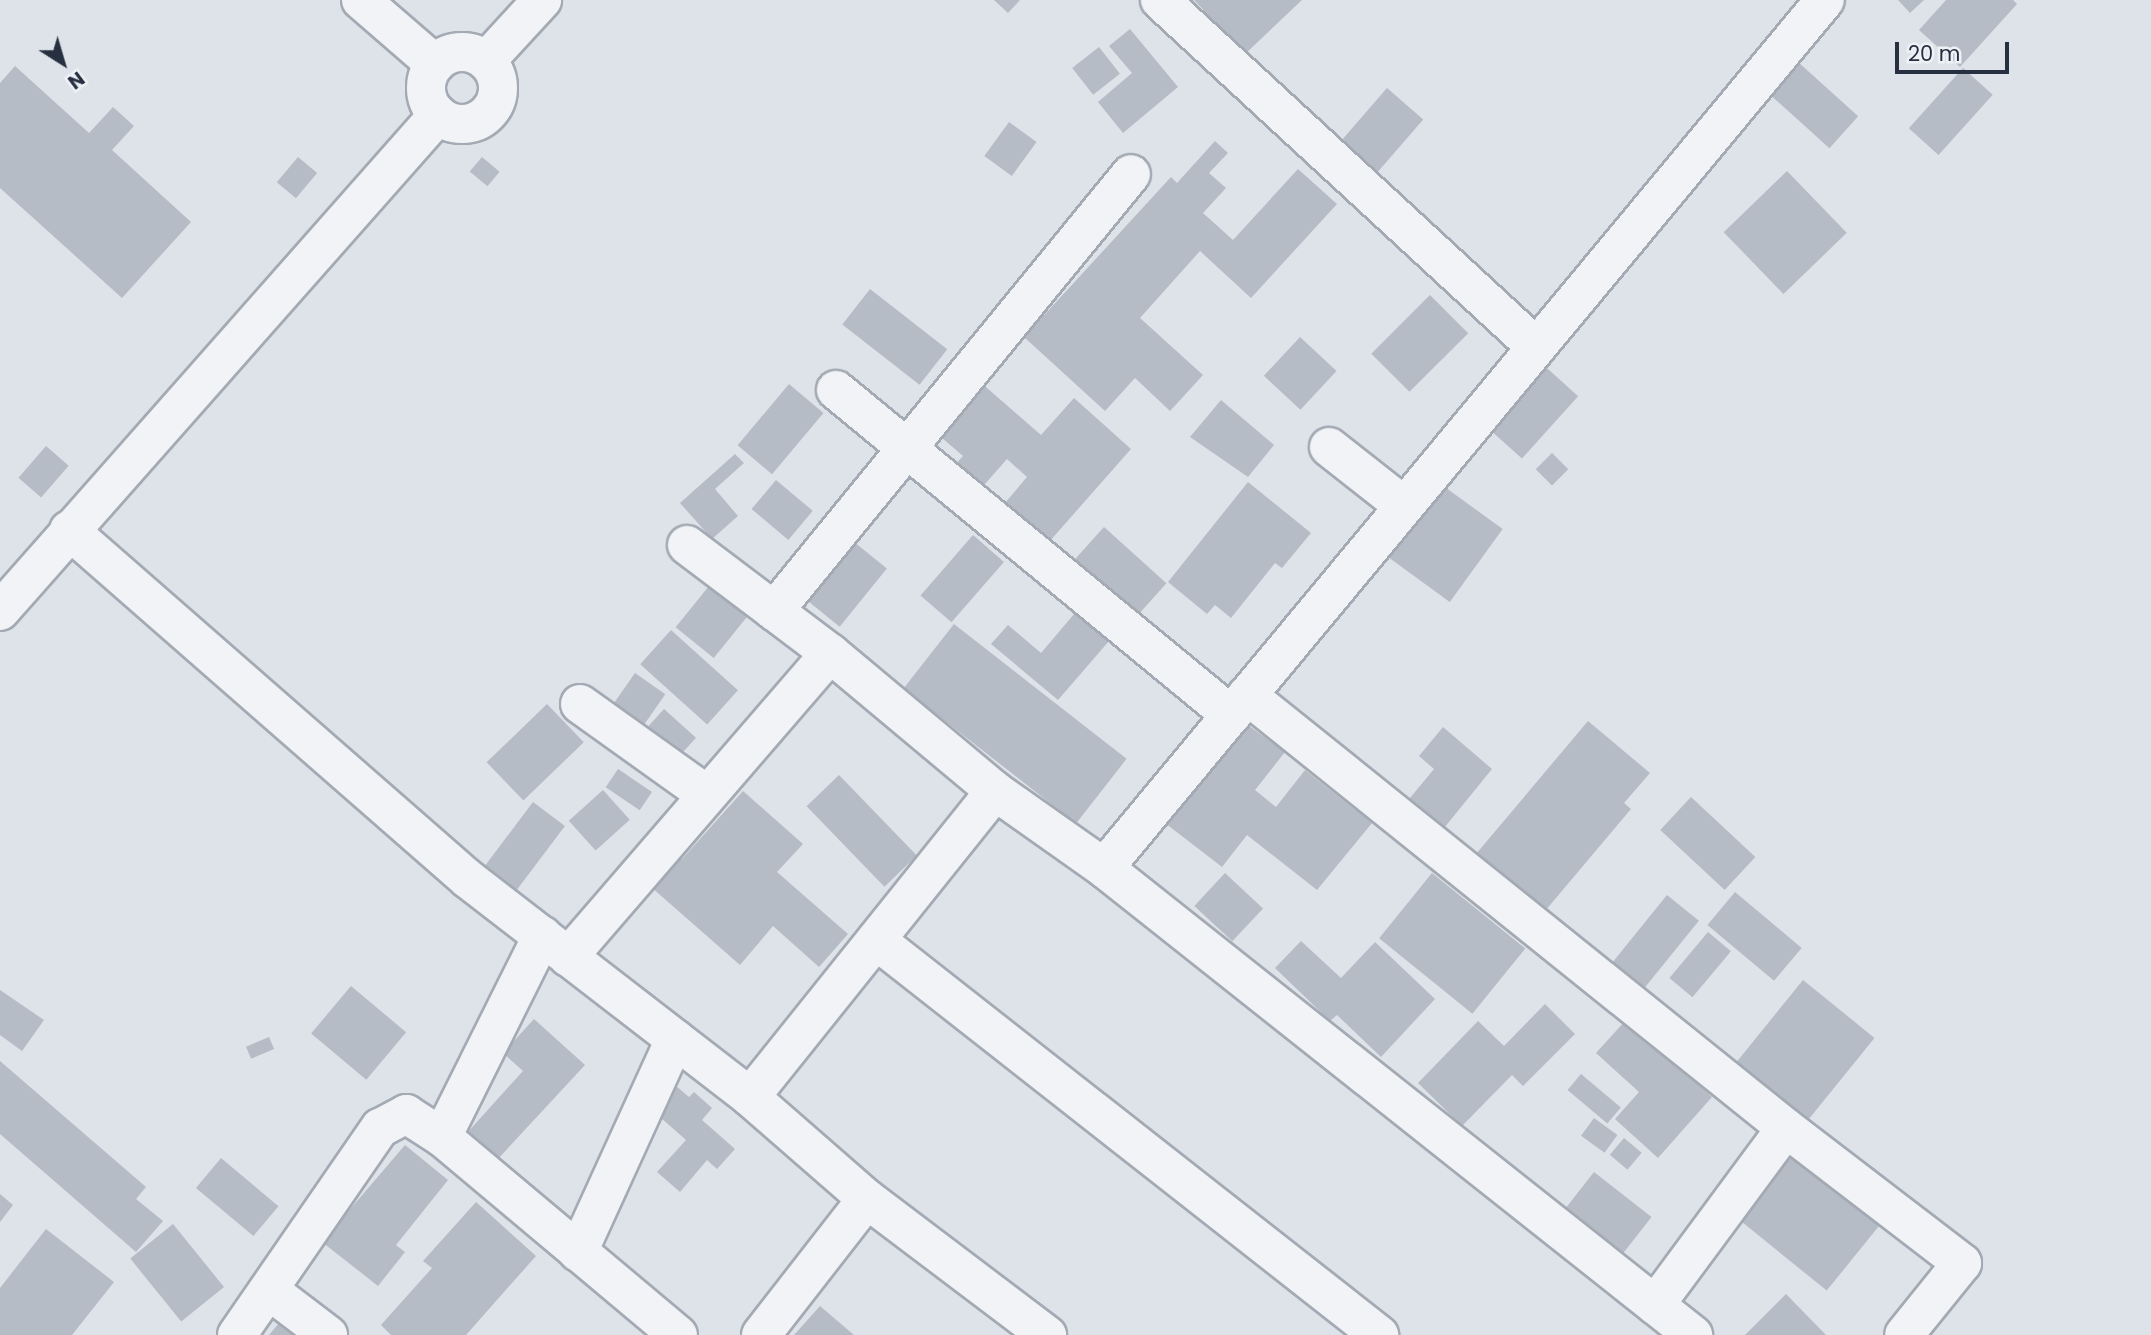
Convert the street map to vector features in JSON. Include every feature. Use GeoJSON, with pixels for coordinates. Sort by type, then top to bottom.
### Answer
{"type":"FeatureCollection","features":[{"type":"Feature","properties":{"kind":"street"},"geometry":{"type":"LineString","coordinates":[[360,0],[435,64]]}},
{"type":"Feature","properties":{"kind":"street"},"geometry":{"type":"LineString","coordinates":[[486,61],[542,0]]}},
{"type":"Feature","properties":{"kind":"street"},"geometry":{"type":"LineString","coordinates":[[1160,0],[1536,347]]}},
{"type":"Feature","properties":{"kind":"street"},"geometry":{"type":"LineString","coordinates":[[1104,868],[1825,0]]}},
{"type":"Feature","properties":{"kind":"street"},"geometry":{"type":"LineString","coordinates":[[464,52],[486,61],[496,74],[498,89],[489,111],[468,123],[452,122],[438,115],[426,90],[435,64],[448,54],[464,52]]}},
{"type":"Feature","properties":{"kind":"street"},"geometry":{"type":"LineString","coordinates":[[0,611],[438,115]]}},
{"type":"Feature","properties":{"kind":"street"},"geometry":{"type":"LineString","coordinates":[[774,611],[1132,174]]}},
{"type":"Feature","properties":{"kind":"street"},"geometry":{"type":"LineString","coordinates":[[835,390],[907,450],[1962,1263],[1904,1335]]}},
{"type":"Feature","properties":{"kind":"street"},"geometry":{"type":"LineString","coordinates":[[1329,447],[1404,506]]}},
{"type":"Feature","properties":{"kind":"street"},"geometry":{"type":"LineString","coordinates":[[69,530],[468,879],[750,1097],[867,1199],[1047,1335]]}},
{"type":"Feature","properties":{"kind":"street"},"geometry":{"type":"LineString","coordinates":[[687,545],[830,653],[995,791],[1104,868],[1693,1335]]}},
{"type":"Feature","properties":{"kind":"street"},"geometry":{"type":"LineString","coordinates":[[442,1137],[555,946],[707,795],[830,653]]}},
{"type":"Feature","properties":{"kind":"street"},"geometry":{"type":"LineString","coordinates":[[580,704],[707,795]]}},
{"type":"Feature","properties":{"kind":"street"},"geometry":{"type":"LineString","coordinates":[[750,1097],[995,791]]}},
{"type":"Feature","properties":{"kind":"street"},"geometry":{"type":"LineString","coordinates":[[876,940],[1378,1335]]}},
{"type":"Feature","properties":{"kind":"street"},"geometry":{"type":"LineString","coordinates":[[578,1252],[676,1039]]}},
{"type":"Feature","properties":{"kind":"street"},"geometry":{"type":"LineString","coordinates":[[237,1335],[270,1291],[380,1128],[406,1114],[442,1137],[678,1335]]}},
{"type":"Feature","properties":{"kind":"street"},"geometry":{"type":"LineString","coordinates":[[1655,1305],[1786,1128]]}},
{"type":"Feature","properties":{"kind":"street"},"geometry":{"type":"LineString","coordinates":[[761,1335],[867,1199]]}},
{"type":"Feature","properties":{"kind":"street"},"geometry":{"type":"LineString","coordinates":[[270,1291],[328,1335]]}},
{"type":"Feature","properties":{"kind":"building"},"geometry":{"type":"Polygon","coordinates":[[[994,0],[1020,0],[1008,13],[994,0]]]}},
{"type":"Feature","properties":{"kind":"building"},"geometry":{"type":"Polygon","coordinates":[[[1194,0],[1302,0],[1245,54],[1194,0]]]}},
{"type":"Feature","properties":{"kind":"building"},"geometry":{"type":"Polygon","coordinates":[[[1898,0],[1924,0],[1910,13],[1898,0]]]}},
{"type":"Feature","properties":{"kind":"building"},"geometry":{"type":"Polygon","coordinates":[[[1946,0],[2013,0],[2017,4],[1960,67],[1919,30],[1946,0]]]}},
{"type":"Feature","properties":{"kind":"building"},"geometry":{"type":"Polygon","coordinates":[[[1130,29],[1178,87],[1123,133],[1098,102],[1132,73],[1109,46],[1130,29]]]}},
{"type":"Feature","properties":{"kind":"building"},"geometry":{"type":"Polygon","coordinates":[[[1099,47],[1120,74],[1093,95],[1072,68],[1099,47]]]}},
{"type":"Feature","properties":{"kind":"building"},"geometry":{"type":"Polygon","coordinates":[[[1798,62],[1858,116],[1829,148],[1769,94],[1798,62]]]}},
{"type":"Feature","properties":{"kind":"building"},"geometry":{"type":"Polygon","coordinates":[[[15,66],[89,133],[113,107],[134,126],[112,150],[191,222],[122,298],[0,188],[0,83],[15,66]]]}},
{"type":"Feature","properties":{"kind":"building"},"geometry":{"type":"Polygon","coordinates":[[[1963,68],[1993,95],[1939,155],[1909,128],[1963,68]]]}},
{"type":"Feature","properties":{"kind":"building"},"geometry":{"type":"Polygon","coordinates":[[[1387,88],[1423,119],[1369,182],[1333,151],[1387,88]]]}},
{"type":"Feature","properties":{"kind":"building"},"geometry":{"type":"Polygon","coordinates":[[[1009,122],[1037,142],[1012,176],[984,156],[1009,122]]]}},
{"type":"Feature","properties":{"kind":"building"},"geometry":{"type":"Polygon","coordinates":[[[1215,141],[1228,153],[1209,173],[1226,188],[1203,213],[1233,240],[1298,169],[1337,204],[1251,298],[1200,251],[1140,318],[1203,375],[1170,411],[1135,378],[1105,411],[1024,337],[1171,177],[1177,183],[1215,141]]]}},
{"type":"Feature","properties":{"kind":"building"},"geometry":{"type":"Polygon","coordinates":[[[298,157],[317,173],[296,198],[277,182],[298,157]]]}},
{"type":"Feature","properties":{"kind":"building"},"geometry":{"type":"Polygon","coordinates":[[[482,157],[500,172],[487,186],[470,172],[482,157]]]}},
{"type":"Feature","properties":{"kind":"building"},"geometry":{"type":"Polygon","coordinates":[[[1787,171],[1847,233],[1783,294],[1724,232],[1787,171]]]}},
{"type":"Feature","properties":{"kind":"building"},"geometry":{"type":"Polygon","coordinates":[[[870,289],[947,349],[920,385],[842,324],[870,289]]]}},
{"type":"Feature","properties":{"kind":"building"},"geometry":{"type":"Polygon","coordinates":[[[1430,295],[1468,333],[1409,392],[1371,354],[1430,295]]]}},
{"type":"Feature","properties":{"kind":"building"},"geometry":{"type":"Polygon","coordinates":[[[1300,337],[1337,371],[1300,410],[1264,376],[1300,337]]]}},
{"type":"Feature","properties":{"kind":"building"},"geometry":{"type":"Polygon","coordinates":[[[1538,360],[1578,396],[1522,459],[1482,422],[1538,360]]]}},
{"type":"Feature","properties":{"kind":"building"},"geometry":{"type":"Polygon","coordinates":[[[979,381],[1041,435],[1074,398],[1131,449],[1049,542],[1005,503],[1027,477],[1007,459],[978,492],[951,469],[963,456],[935,432],[979,381]]]}},
{"type":"Feature","properties":{"kind":"building"},"geometry":{"type":"Polygon","coordinates":[[[789,384],[823,413],[772,474],[738,445],[789,384]]]}},
{"type":"Feature","properties":{"kind":"building"},"geometry":{"type":"Polygon","coordinates":[[[1221,400],[1274,445],[1248,477],[1190,437],[1221,400]]]}},
{"type":"Feature","properties":{"kind":"building"},"geometry":{"type":"Polygon","coordinates":[[[46,446],[69,466],[41,497],[18,478],[46,446]]]}},
{"type":"Feature","properties":{"kind":"building"},"geometry":{"type":"Polygon","coordinates":[[[1552,453],[1568,469],[1552,486],[1536,469],[1552,453]]]}},
{"type":"Feature","properties":{"kind":"building"},"geometry":{"type":"Polygon","coordinates":[[[735,454],[744,463],[715,489],[738,516],[712,539],[680,503],[735,454]]]}},
{"type":"Feature","properties":{"kind":"building"},"geometry":{"type":"Polygon","coordinates":[[[776,480],[813,511],[788,540],[752,509],[776,480]]]}},
{"type":"Feature","properties":{"kind":"building"},"geometry":{"type":"Polygon","coordinates":[[[1248,482],[1311,533],[1282,568],[1275,563],[1231,618],[1215,605],[1207,614],[1168,582],[1248,482]]]}},
{"type":"Feature","properties":{"kind":"building"},"geometry":{"type":"Polygon","coordinates":[[[1442,485],[1503,529],[1450,602],[1389,558],[1442,485]]]}},
{"type":"Feature","properties":{"kind":"building"},"geometry":{"type":"Polygon","coordinates":[[[1104,527],[1166,583],[1135,618],[1073,562],[1104,527]]]}},
{"type":"Feature","properties":{"kind":"building"},"geometry":{"type":"Polygon","coordinates":[[[973,535],[1004,562],[951,622],[921,595],[973,535]]]}},
{"type":"Feature","properties":{"kind":"building"},"geometry":{"type":"Polygon","coordinates":[[[848,537],[887,568],[840,627],[801,595],[848,537]]]}},
{"type":"Feature","properties":{"kind":"building"},"geometry":{"type":"Polygon","coordinates":[[[709,586],[747,617],[714,658],[676,627],[709,586]]]}},
{"type":"Feature","properties":{"kind":"building"},"geometry":{"type":"Polygon","coordinates":[[[1075,613],[1109,641],[1058,700],[991,644],[1008,625],[1041,653],[1075,613]]]}},
{"type":"Feature","properties":{"kind":"building"},"geometry":{"type":"Polygon","coordinates":[[[954,624],[1127,759],[1076,823],[904,689],[954,624]]]}},
{"type":"Feature","properties":{"kind":"building"},"geometry":{"type":"Polygon","coordinates":[[[671,630],[738,690],[707,724],[640,664],[671,630]]]}},
{"type":"Feature","properties":{"kind":"building"},"geometry":{"type":"Polygon","coordinates":[[[635,673],[665,694],[641,729],[611,707],[635,673]]]}},
{"type":"Feature","properties":{"kind":"building"},"geometry":{"type":"Polygon","coordinates":[[[547,704],[584,742],[523,800],[487,762],[547,704]]]}},
{"type":"Feature","properties":{"kind":"building"},"geometry":{"type":"Polygon","coordinates":[[[664,709],[696,738],[679,756],[647,728],[664,709]]]}},
{"type":"Feature","properties":{"kind":"building"},"geometry":{"type":"Polygon","coordinates":[[[1588,721],[1650,773],[1624,803],[1631,809],[1545,911],[1476,854],[1588,721]]]}},
{"type":"Feature","properties":{"kind":"building"},"geometry":{"type":"Polygon","coordinates":[[[1245,723],[1285,752],[1255,790],[1276,807],[1305,770],[1372,823],[1317,890],[1247,835],[1222,867],[1165,823],[1245,723]]]}},
{"type":"Feature","properties":{"kind":"building"},"geometry":{"type":"Polygon","coordinates":[[[1443,727],[1492,769],[1440,833],[1405,804],[1434,769],[1419,756],[1443,727]]]}},
{"type":"Feature","properties":{"kind":"building"},"geometry":{"type":"Polygon","coordinates":[[[618,769],[652,792],[640,810],[606,787],[618,769]]]}},
{"type":"Feature","properties":{"kind":"building"},"geometry":{"type":"Polygon","coordinates":[[[839,775],[917,856],[884,887],[807,806],[839,775]]]}},
{"type":"Feature","properties":{"kind":"building"},"geometry":{"type":"Polygon","coordinates":[[[603,790],[630,820],[596,851],[569,821],[603,790]]]}},
{"type":"Feature","properties":{"kind":"building"},"geometry":{"type":"Polygon","coordinates":[[[743,791],[803,844],[777,872],[848,934],[819,967],[773,926],[740,965],[651,887],[678,855],[682,859],[743,791]]]}},
{"type":"Feature","properties":{"kind":"building"},"geometry":{"type":"Polygon","coordinates":[[[1691,797],[1755,857],[1725,890],[1660,830],[1691,797]]]}},
{"type":"Feature","properties":{"kind":"building"},"geometry":{"type":"Polygon","coordinates":[[[533,802],[565,826],[513,896],[481,871],[533,802]]]}},
{"type":"Feature","properties":{"kind":"building"},"geometry":{"type":"Polygon","coordinates":[[[1225,873],[1263,908],[1232,941],[1194,906],[1225,873]]]}},
{"type":"Feature","properties":{"kind":"building"},"geometry":{"type":"Polygon","coordinates":[[[1432,873],[1525,949],[1472,1014],[1379,938],[1432,873]]]}},
{"type":"Feature","properties":{"kind":"building"},"geometry":{"type":"Polygon","coordinates":[[[1735,892],[1802,948],[1774,981],[1707,925],[1735,892]]]}},
{"type":"Feature","properties":{"kind":"building"},"geometry":{"type":"Polygon","coordinates":[[[1667,895],[1699,921],[1642,991],[1610,965],[1667,895]]]}},
{"type":"Feature","properties":{"kind":"building"},"geometry":{"type":"Polygon","coordinates":[[[1708,932],[1731,951],[1692,997],[1669,978],[1708,932]]]}},
{"type":"Feature","properties":{"kind":"building"},"geometry":{"type":"Polygon","coordinates":[[[1301,941],[1341,978],[1375,942],[1435,999],[1381,1057],[1337,1015],[1330,1021],[1275,968],[1301,941]]]}},
{"type":"Feature","properties":{"kind":"building"},"geometry":{"type":"Polygon","coordinates":[[[1803,980],[1874,1038],[1805,1124],[1733,1066],[1803,980]]]}},
{"type":"Feature","properties":{"kind":"building"},"geometry":{"type":"Polygon","coordinates":[[[351,986],[406,1032],[366,1080],[311,1033],[351,986]]]}},
{"type":"Feature","properties":{"kind":"building"},"geometry":{"type":"Polygon","coordinates":[[[0,990],[44,1020],[22,1051],[0,1035],[0,990]]]}},
{"type":"Feature","properties":{"kind":"building"},"geometry":{"type":"Polygon","coordinates":[[[1545,1004],[1575,1034],[1523,1086],[1512,1075],[1462,1126],[1418,1083],[1478,1021],[1504,1046],[1545,1004]]]}},
{"type":"Feature","properties":{"kind":"building"},"geometry":{"type":"Polygon","coordinates":[[[534,1019],[585,1065],[496,1161],[466,1134],[523,1071],[503,1053],[534,1019]]]}},
{"type":"Feature","properties":{"kind":"building"},"geometry":{"type":"Polygon","coordinates":[[[1626,1020],[1712,1097],[1658,1158],[1615,1119],[1639,1092],[1596,1053],[1626,1020]]]}},
{"type":"Feature","properties":{"kind":"building"},"geometry":{"type":"Polygon","coordinates":[[[269,1037],[274,1049],[251,1059],[246,1047],[269,1037]]]}},
{"type":"Feature","properties":{"kind":"building"},"geometry":{"type":"Polygon","coordinates":[[[0,1061],[146,1187],[136,1199],[163,1221],[136,1252],[0,1134],[0,1061]]]}},
{"type":"Feature","properties":{"kind":"building"},"geometry":{"type":"Polygon","coordinates":[[[1581,1074],[1621,1107],[1607,1124],[1568,1090],[1581,1074]]]}},
{"type":"Feature","properties":{"kind":"building"},"geometry":{"type":"Polygon","coordinates":[[[675,1085],[689,1097],[694,1092],[712,1108],[702,1120],[735,1149],[717,1169],[707,1160],[680,1192],[657,1172],[686,1140],[653,1111],[675,1085]]]}},
{"type":"Feature","properties":{"kind":"building"},"geometry":{"type":"Polygon","coordinates":[[[1594,1118],[1617,1135],[1605,1153],[1581,1136],[1594,1118]]]}},
{"type":"Feature","properties":{"kind":"building"},"geometry":{"type":"Polygon","coordinates":[[[1624,1138],[1642,1153],[1627,1170],[1610,1155],[1624,1138]]]}},
{"type":"Feature","properties":{"kind":"building"},"geometry":{"type":"Polygon","coordinates":[[[405,1145],[448,1180],[396,1245],[405,1252],[378,1286],[322,1242],[405,1145]]]}},
{"type":"Feature","properties":{"kind":"building"},"geometry":{"type":"Polygon","coordinates":[[[1786,1147],[1881,1224],[1827,1291],[1732,1214],[1786,1147]]]}},
{"type":"Feature","properties":{"kind":"building"},"geometry":{"type":"Polygon","coordinates":[[[221,1158],[278,1206],[253,1236],[196,1188],[221,1158]]]}},
{"type":"Feature","properties":{"kind":"building"},"geometry":{"type":"Polygon","coordinates":[[[1594,1172],[1652,1217],[1622,1255],[1564,1210],[1594,1172]]]}},
{"type":"Feature","properties":{"kind":"building"},"geometry":{"type":"Polygon","coordinates":[[[0,1194],[13,1205],[0,1222],[0,1194]]]}},
{"type":"Feature","properties":{"kind":"building"},"geometry":{"type":"Polygon","coordinates":[[[476,1202],[536,1256],[466,1335],[391,1335],[381,1325],[432,1268],[423,1261],[476,1202]]]}},
{"type":"Feature","properties":{"kind":"building"},"geometry":{"type":"Polygon","coordinates":[[[173,1224],[224,1287],[181,1322],[130,1259],[173,1224]]]}},
{"type":"Feature","properties":{"kind":"building"},"geometry":{"type":"Polygon","coordinates":[[[46,1229],[114,1282],[72,1335],[0,1335],[0,1288],[46,1229]]]}},
{"type":"Feature","properties":{"kind":"building"},"geometry":{"type":"Polygon","coordinates":[[[1786,1294],[1826,1335],[1745,1335],[1786,1294]]]}},
{"type":"Feature","properties":{"kind":"building"},"geometry":{"type":"Polygon","coordinates":[[[820,1306],[854,1335],[794,1335],[820,1306]]]}},
{"type":"Feature","properties":{"kind":"building"},"geometry":{"type":"Polygon","coordinates":[[[279,1323],[295,1335],[269,1335],[279,1323]]]}}]}
